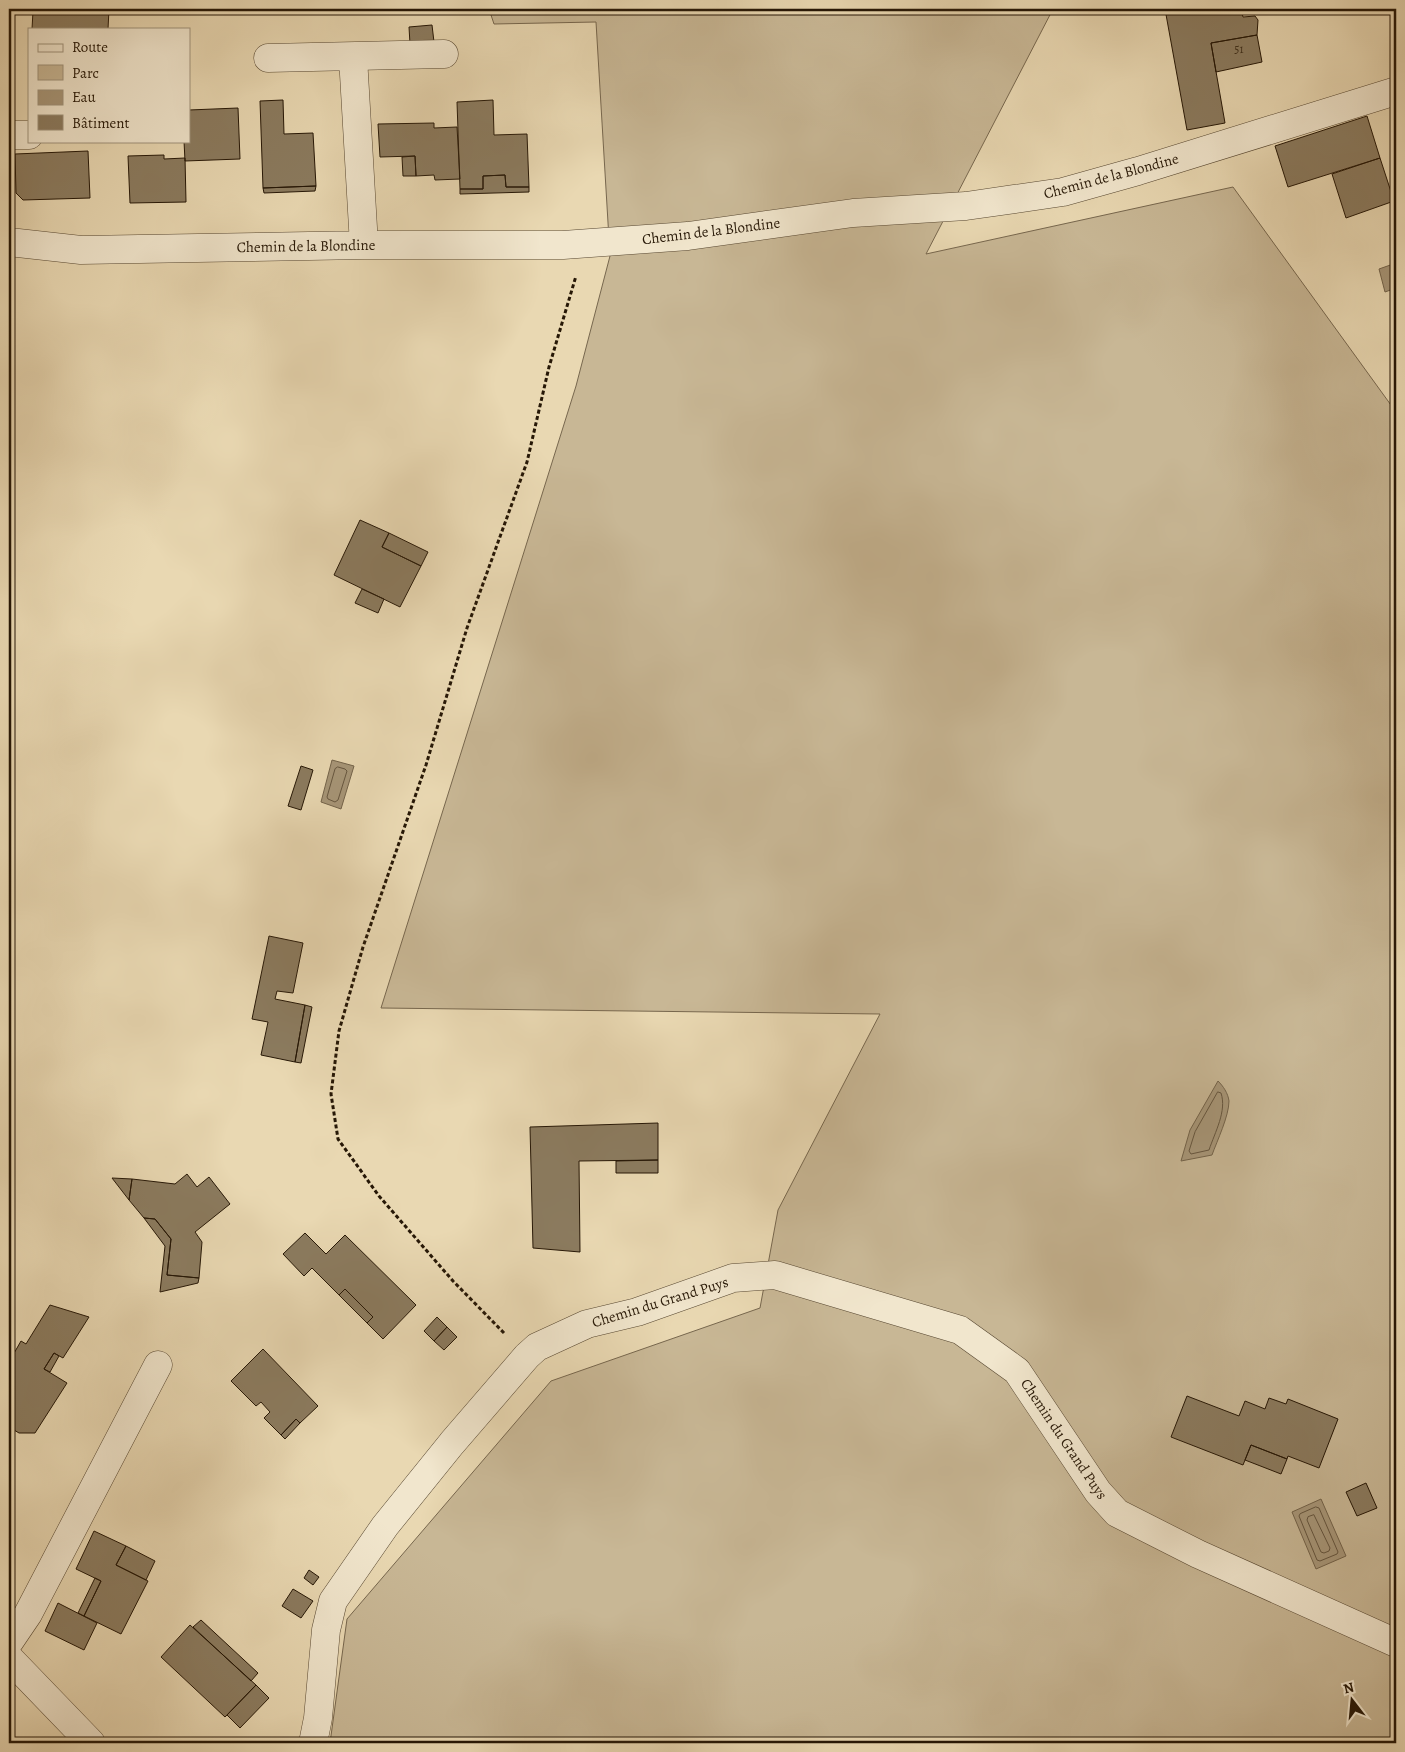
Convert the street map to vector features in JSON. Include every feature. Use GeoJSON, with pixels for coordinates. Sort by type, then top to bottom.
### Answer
{"type":"FeatureCollection","features":[{"type":"Feature","properties":{"kind":"street"},"geometry":{"type":"LineString","coordinates":[[268,58],[444,54]]}},
{"type":"Feature","properties":{"kind":"street"},"geometry":{"type":"LineString","coordinates":[[353,57],[364,245]]}},
{"type":"Feature","properties":{"kind":"street","name":"Chemin de la Blondine"},"geometry":{"type":"LineString","coordinates":[[9,242],[81,250],[585,243],[688,236],[853,213],[966,206],[1062,192],[1396,91]]}},
{"type":"Feature","properties":{"kind":"street"},"geometry":{"type":"LineString","coordinates":[[9,136],[28,135]]}},
{"type":"Feature","properties":{"kind":"street","name":"Chemin du Grand Puys"},"geometry":{"type":"LineString","coordinates":[[313,1743],[318,1718],[326,1630],[333,1601],[385,1526],[452,1443],[527,1356],[537,1347],[587,1324],[637,1312],[733,1278],[775,1275],[960,1330],[1017,1371],[1098,1492],[1117,1513],[1198,1554],[1396,1643]]}},
{"type":"Feature","properties":{"kind":"street"},"geometry":{"type":"LineString","coordinates":[[9,1642],[28,1614],[158,1365]]}},
{"type":"Feature","properties":{"kind":"street"},"geometry":{"type":"LineString","coordinates":[[9,1658],[90,1743]]}},
{"type":"Feature","properties":{"kind":"path"},"geometry":{"type":"LineString","coordinates":[[527,1356],[453,1281],[379,1196],[338,1139],[331,1094],[339,1031],[363,946],[426,765],[468,628],[526,462],[549,367],[585,243]]}},
{"type":"Feature","properties":{"kind":"green space"},"geometry":{"type":"Polygon","coordinates":[[[489,9],[1053,9],[926,254],[1233,187],[1396,412],[1396,1743],[330,1743],[347,1619],[551,1381],[760,1308],[778,1210],[880,1014],[381,1008],[576,386],[610,256],[596,22],[494,24],[489,9]]]}},
{"type":"Feature","properties":{"kind":"water"},"geometry":{"type":"Polygon","coordinates":[[[1396,263],[1396,288],[1385,292],[1379,269],[1396,263]]]}},
{"type":"Feature","properties":{"kind":"water"},"geometry":{"type":"Polygon","coordinates":[[[332,760],[354,766],[341,809],[321,802],[332,760]]]}},
{"type":"Feature","properties":{"kind":"water"},"geometry":{"type":"Polygon","coordinates":[[[1218,1081],[1228,1095],[1229,1101],[1225,1121],[1212,1155],[1181,1161],[1190,1130],[1218,1081]]]}},
{"type":"Feature","properties":{"kind":"water"},"geometry":{"type":"Polygon","coordinates":[[[1321,1499],[1346,1556],[1316,1569],[1292,1512],[1321,1499]]]}},
{"type":"Feature","properties":{"kind":"building"},"geometry":{"type":"Polygon","coordinates":[[[9,9],[33,9],[33,11],[9,13],[9,9]]]}},
{"type":"Feature","properties":{"kind":"building"},"geometry":{"type":"Polygon","coordinates":[[[109,9],[108,28],[32,28],[33,11],[109,9]]]}},
{"type":"Feature","properties":{"kind":"building"},"geometry":{"type":"Polygon","coordinates":[[[1165,9],[1241,9],[1243,17],[1255,16],[1258,20],[1257,35],[1211,43],[1225,123],[1187,130],[1165,9]]]}},
{"type":"Feature","properties":{"kind":"building"},"geometry":{"type":"Polygon","coordinates":[[[432,25],[434,42],[410,44],[409,27],[432,25]]]}},
{"type":"Feature","properties":{"kind":"building"},"geometry":{"type":"Polygon","coordinates":[[[1257,35],[1262,62],[1216,72],[1211,43],[1257,35]]]}},
{"type":"Feature","properties":{"kind":"building"},"geometry":{"type":"Polygon","coordinates":[[[283,100],[284,134],[313,133],[316,186],[263,188],[260,101],[283,100]]]}},
{"type":"Feature","properties":{"kind":"building"},"geometry":{"type":"Polygon","coordinates":[[[493,100],[494,135],[527,134],[529,187],[506,187],[505,175],[483,176],[483,189],[460,189],[457,102],[493,100]]]}},
{"type":"Feature","properties":{"kind":"building"},"geometry":{"type":"Polygon","coordinates":[[[238,108],[240,159],[185,161],[184,142],[190,142],[190,110],[238,108]]]}},
{"type":"Feature","properties":{"kind":"building"},"geometry":{"type":"Polygon","coordinates":[[[1367,116],[1380,158],[1288,187],[1275,146],[1367,116]]]}},
{"type":"Feature","properties":{"kind":"building"},"geometry":{"type":"Polygon","coordinates":[[[434,123],[434,128],[457,127],[460,179],[435,180],[434,175],[416,176],[415,156],[380,157],[378,124],[434,123]]]}},
{"type":"Feature","properties":{"kind":"building"},"geometry":{"type":"Polygon","coordinates":[[[88,151],[90,198],[23,200],[16,193],[15,154],[88,151]]]}},
{"type":"Feature","properties":{"kind":"building"},"geometry":{"type":"Polygon","coordinates":[[[164,155],[164,159],[185,158],[186,202],[130,203],[128,156],[164,155]]]}},
{"type":"Feature","properties":{"kind":"building"},"geometry":{"type":"Polygon","coordinates":[[[415,156],[416,176],[403,176],[402,157],[415,156]]]}},
{"type":"Feature","properties":{"kind":"building"},"geometry":{"type":"Polygon","coordinates":[[[1380,158],[1394,201],[1346,218],[1332,174],[1380,158]]]}},
{"type":"Feature","properties":{"kind":"building"},"geometry":{"type":"Polygon","coordinates":[[[505,175],[506,187],[529,187],[529,192],[460,194],[460,189],[483,189],[483,176],[505,175]]]}},
{"type":"Feature","properties":{"kind":"building"},"geometry":{"type":"Polygon","coordinates":[[[316,186],[315,191],[264,193],[263,188],[316,186]]]}},
{"type":"Feature","properties":{"kind":"building"},"geometry":{"type":"Polygon","coordinates":[[[360,520],[389,533],[382,547],[421,566],[400,607],[334,575],[360,520]]]}},
{"type":"Feature","properties":{"kind":"building"},"geometry":{"type":"Polygon","coordinates":[[[389,533],[428,552],[421,566],[382,547],[389,533]]]}},
{"type":"Feature","properties":{"kind":"building"},"geometry":{"type":"Polygon","coordinates":[[[362,589],[384,599],[378,613],[355,603],[362,589]]]}},
{"type":"Feature","properties":{"kind":"building"},"geometry":{"type":"Polygon","coordinates":[[[301,766],[313,770],[301,810],[288,806],[301,766]]]}},
{"type":"Feature","properties":{"kind":"building"},"geometry":{"type":"Polygon","coordinates":[[[269,936],[303,943],[293,993],[277,991],[275,999],[305,1005],[295,1062],[261,1055],[268,1022],[252,1019],[269,936]]]}},
{"type":"Feature","properties":{"kind":"building"},"geometry":{"type":"Polygon","coordinates":[[[305,1005],[312,1007],[301,1063],[295,1062],[305,1005]]]}},
{"type":"Feature","properties":{"kind":"building"},"geometry":{"type":"Polygon","coordinates":[[[658,1123],[658,1160],[579,1161],[580,1252],[533,1248],[530,1127],[658,1123]]]}},
{"type":"Feature","properties":{"kind":"building"},"geometry":{"type":"Polygon","coordinates":[[[658,1160],[658,1173],[616,1173],[616,1161],[658,1160]]]}},
{"type":"Feature","properties":{"kind":"building"},"geometry":{"type":"Polygon","coordinates":[[[9,1165],[11,1165],[14,1192],[9,1193],[9,1165]]]}},
{"type":"Feature","properties":{"kind":"building"},"geometry":{"type":"Polygon","coordinates":[[[187,1174],[197,1187],[209,1177],[230,1204],[195,1232],[202,1242],[199,1278],[167,1275],[171,1239],[155,1219],[144,1218],[129,1200],[132,1179],[175,1184],[187,1174]]]}},
{"type":"Feature","properties":{"kind":"building"},"geometry":{"type":"Polygon","coordinates":[[[112,1178],[132,1179],[129,1200],[112,1178]]]}},
{"type":"Feature","properties":{"kind":"building"},"geometry":{"type":"Polygon","coordinates":[[[144,1218],[155,1219],[171,1239],[167,1275],[199,1278],[198,1283],[160,1292],[165,1246],[144,1218]]]}},
{"type":"Feature","properties":{"kind":"building"},"geometry":{"type":"Polygon","coordinates":[[[305,1233],[326,1254],[345,1235],[416,1305],[383,1339],[367,1323],[373,1317],[345,1289],[339,1295],[312,1268],[304,1276],[283,1254],[305,1233]]]}},
{"type":"Feature","properties":{"kind":"building"},"geometry":{"type":"Polygon","coordinates":[[[345,1289],[373,1317],[367,1323],[339,1295],[345,1289]]]}},
{"type":"Feature","properties":{"kind":"building"},"geometry":{"type":"Polygon","coordinates":[[[50,1305],[89,1317],[63,1358],[54,1353],[44,1369],[67,1383],[35,1433],[19,1433],[9,1427],[9,1362],[21,1341],[26,1344],[50,1305]]]}},
{"type":"Feature","properties":{"kind":"building"},"geometry":{"type":"Polygon","coordinates":[[[437,1317],[447,1327],[434,1341],[424,1331],[437,1317]]]}},
{"type":"Feature","properties":{"kind":"building"},"geometry":{"type":"Polygon","coordinates":[[[447,1327],[457,1337],[444,1350],[434,1341],[447,1327]]]}},
{"type":"Feature","properties":{"kind":"building"},"geometry":{"type":"Polygon","coordinates":[[[263,1349],[318,1406],[300,1423],[296,1419],[281,1435],[264,1418],[270,1412],[261,1402],[256,1406],[231,1381],[263,1349]]]}},
{"type":"Feature","properties":{"kind":"building"},"geometry":{"type":"Polygon","coordinates":[[[54,1353],[59,1356],[50,1372],[44,1369],[54,1353]]]}},
{"type":"Feature","properties":{"kind":"building"},"geometry":{"type":"Polygon","coordinates":[[[1187,1396],[1239,1416],[1245,1401],[1265,1409],[1269,1398],[1286,1404],[1288,1399],[1338,1419],[1319,1468],[1288,1456],[1287,1459],[1251,1445],[1243,1465],[1171,1437],[1187,1396]]]}},
{"type":"Feature","properties":{"kind":"building"},"geometry":{"type":"Polygon","coordinates":[[[296,1419],[300,1423],[285,1439],[281,1435],[296,1419]]]}},
{"type":"Feature","properties":{"kind":"building"},"geometry":{"type":"Polygon","coordinates":[[[1251,1445],[1287,1459],[1281,1474],[1245,1460],[1251,1445]]]}},
{"type":"Feature","properties":{"kind":"building"},"geometry":{"type":"Polygon","coordinates":[[[1366,1483],[1377,1508],[1357,1516],[1346,1492],[1366,1483]]]}},
{"type":"Feature","properties":{"kind":"building"},"geometry":{"type":"Polygon","coordinates":[[[94,1531],[126,1546],[116,1565],[148,1581],[121,1634],[84,1616],[101,1581],[76,1569],[94,1531]]]}},
{"type":"Feature","properties":{"kind":"building"},"geometry":{"type":"Polygon","coordinates":[[[126,1546],[155,1561],[146,1580],[116,1565],[126,1546]]]}},
{"type":"Feature","properties":{"kind":"building"},"geometry":{"type":"Polygon","coordinates":[[[309,1570],[319,1577],[313,1585],[304,1578],[309,1570]]]}},
{"type":"Feature","properties":{"kind":"building"},"geometry":{"type":"Polygon","coordinates":[[[95,1578],[101,1581],[84,1616],[78,1613],[95,1578]]]}},
{"type":"Feature","properties":{"kind":"building"},"geometry":{"type":"Polygon","coordinates":[[[293,1589],[313,1601],[301,1618],[282,1606],[293,1589]]]}},
{"type":"Feature","properties":{"kind":"building"},"geometry":{"type":"Polygon","coordinates":[[[58,1603],[97,1623],[84,1650],[45,1631],[58,1603]]]}},
{"type":"Feature","properties":{"kind":"building"},"geometry":{"type":"Polygon","coordinates":[[[201,1620],[258,1673],[251,1681],[193,1627],[201,1620]]]}},
{"type":"Feature","properties":{"kind":"building"},"geometry":{"type":"Polygon","coordinates":[[[190,1625],[256,1685],[225,1717],[161,1657],[190,1625]]]}},
{"type":"Feature","properties":{"kind":"building"},"geometry":{"type":"Polygon","coordinates":[[[256,1685],[269,1698],[240,1728],[227,1715],[256,1685]]]}}]}
